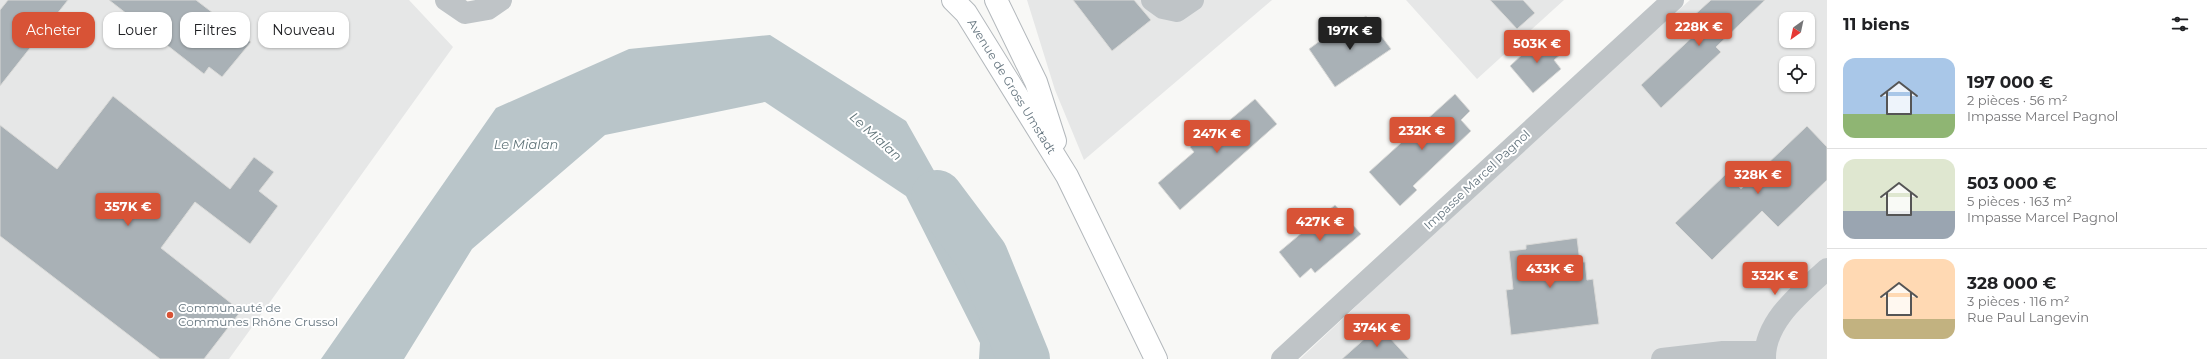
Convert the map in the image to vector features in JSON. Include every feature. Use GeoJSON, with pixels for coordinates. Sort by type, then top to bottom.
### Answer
{"type":"FeatureCollection","features":[{"type":"Feature","properties":{"kind":"main road","name":"Avenue de Gross Umstadt"},"geometry":{"type":"LineString","coordinates":[[953,0],[966,13],[1067,176],[1156,359]]}},
{"type":"Feature","properties":{"kind":"main road","name":"Avenue de Gross Umstadt"},"geometry":{"type":"LineString","coordinates":[[996,0],[1036,82],[1067,176]]}},
{"type":"Feature","properties":{"kind":"street"},"geometry":{"type":"LineString","coordinates":[[446,0],[465,13],[488,9],[501,0]]}},
{"type":"Feature","properties":{"kind":"street"},"geometry":{"type":"LineString","coordinates":[[1152,0],[1163,8],[1177,11],[1193,0]]}},
{"type":"Feature","properties":{"kind":"street","name":"Impasse Marcel Pagnol"},"geometry":{"type":"LineString","coordinates":[[1282,359],[1673,0]]}},
{"type":"Feature","properties":{"kind":"street"},"geometry":{"type":"LineString","coordinates":[[1662,359],[1723,352],[1765,356],[1773,328],[1786,309],[1827,269]]}},
{"type":"Feature","properties":{"kind":"shaded area"},"geometry":{"type":"Polygon","coordinates":[[[0,0],[409,0],[453,47],[229,359],[0,359],[0,0]]]}},
{"type":"Feature","properties":{"kind":"shaded area"},"geometry":{"type":"Polygon","coordinates":[[[1027,0],[1272,0],[1084,160],[1055,90],[1027,0]]]}},
{"type":"Feature","properties":{"kind":"shaded area"},"geometry":{"type":"Polygon","coordinates":[[[1406,0],[1564,0],[1477,79],[1406,0]]]}},
{"type":"Feature","properties":{"kind":"shaded area"},"geometry":{"type":"Polygon","coordinates":[[[1690,0],[1827,0],[1827,359],[1300,359],[1539,134],[1690,0]]]}},
{"type":"Feature","properties":{"kind":"water","name":"Le Mialan"},"geometry":{"type":"Polygon","coordinates":[[[770,35],[906,121],[1040,359],[979,359],[980,343],[906,196],[765,102],[605,135],[472,249],[404,359],[321,359],[496,108],[629,49],[770,35]]]}},
{"type":"Feature","properties":{"kind":"building"},"geometry":{"type":"Polygon","coordinates":[[[8,0],[68,0],[59,12],[12,12],[12,48],[30,48],[0,86],[0,10],[8,0]]]}},
{"type":"Feature","properties":{"kind":"building"},"geometry":{"type":"Polygon","coordinates":[[[109,0],[196,0],[212,12],[180,12],[180,48],[246,48],[222,77],[209,67],[204,74],[171,48],[172,48],[172,12],[124,12],[109,0]]]}},
{"type":"Feature","properties":{"kind":"building"},"geometry":{"type":"Polygon","coordinates":[[[1073,0],[1134,0],[1151,20],[1112,51],[1073,0]]]}},
{"type":"Feature","properties":{"kind":"building"},"geometry":{"type":"Polygon","coordinates":[[[1490,0],[1523,0],[1535,13],[1517,29],[1490,0]]]}},
{"type":"Feature","properties":{"kind":"building"},"geometry":{"type":"Polygon","coordinates":[[[1711,0],[1765,0],[1716,47],[1721,52],[1661,108],[1641,85],[1700,30],[1690,19],[1711,0]]]}},
{"type":"Feature","properties":{"kind":"building"},"geometry":{"type":"Polygon","coordinates":[[[1366,16],[1391,49],[1335,87],[1309,49],[1328,35],[1332,40],[1366,16]]]}},
{"type":"Feature","properties":{"kind":"building"},"geometry":{"type":"Polygon","coordinates":[[[1543,35],[1561,54],[1554,60],[1561,69],[1533,93],[1510,66],[1543,35]]]}},
{"type":"Feature","properties":{"kind":"building"},"geometry":{"type":"Polygon","coordinates":[[[1455,94],[1470,111],[1461,120],[1471,131],[1413,186],[1417,190],[1400,206],[1369,172],[1455,94]]]}},
{"type":"Feature","properties":{"kind":"building"},"geometry":{"type":"Polygon","coordinates":[[[113,96],[230,189],[254,157],[274,172],[259,191],[278,206],[250,244],[195,202],[161,248],[241,311],[204,359],[160,359],[0,236],[0,125],[57,169],[113,96]]]}},
{"type":"Feature","properties":{"kind":"building"},"geometry":{"type":"Polygon","coordinates":[[[1255,99],[1277,124],[1180,210],[1158,183],[1194,152],[1190,147],[1209,130],[1213,134],[1255,99]]]}},
{"type":"Feature","properties":{"kind":"building"},"geometry":{"type":"Polygon","coordinates":[[[1807,126],[1827,147],[1827,180],[1778,227],[1762,211],[1712,260],[1675,223],[1727,173],[1741,189],[1807,126]]]}},
{"type":"Feature","properties":{"kind":"building"},"geometry":{"type":"Polygon","coordinates":[[[1335,205],[1361,234],[1315,273],[1311,268],[1300,278],[1279,252],[1335,205]]]}},
{"type":"Feature","properties":{"kind":"building"},"geometry":{"type":"Polygon","coordinates":[[[1577,238],[1580,262],[1585,262],[1587,280],[1593,279],[1599,324],[1511,335],[1506,290],[1513,289],[1509,251],[1526,249],[1526,245],[1577,238]]]}},
{"type":"Feature","properties":{"kind":"building"},"geometry":{"type":"Polygon","coordinates":[[[1379,326],[1409,359],[1342,359],[1379,326]]]}},
{"type":"Feature","properties":{"kind":"waterway","name":"Le Mialan"},"geometry":{"type":"LineString","coordinates":[[937,196],[982,256],[1024,359]]}},
{"type":"Feature","properties":{"kind":"place","name":"Communauté de Communes Rhône Crussol"},"geometry":{"type":"Point","coordinates":[170,315]}}]}
